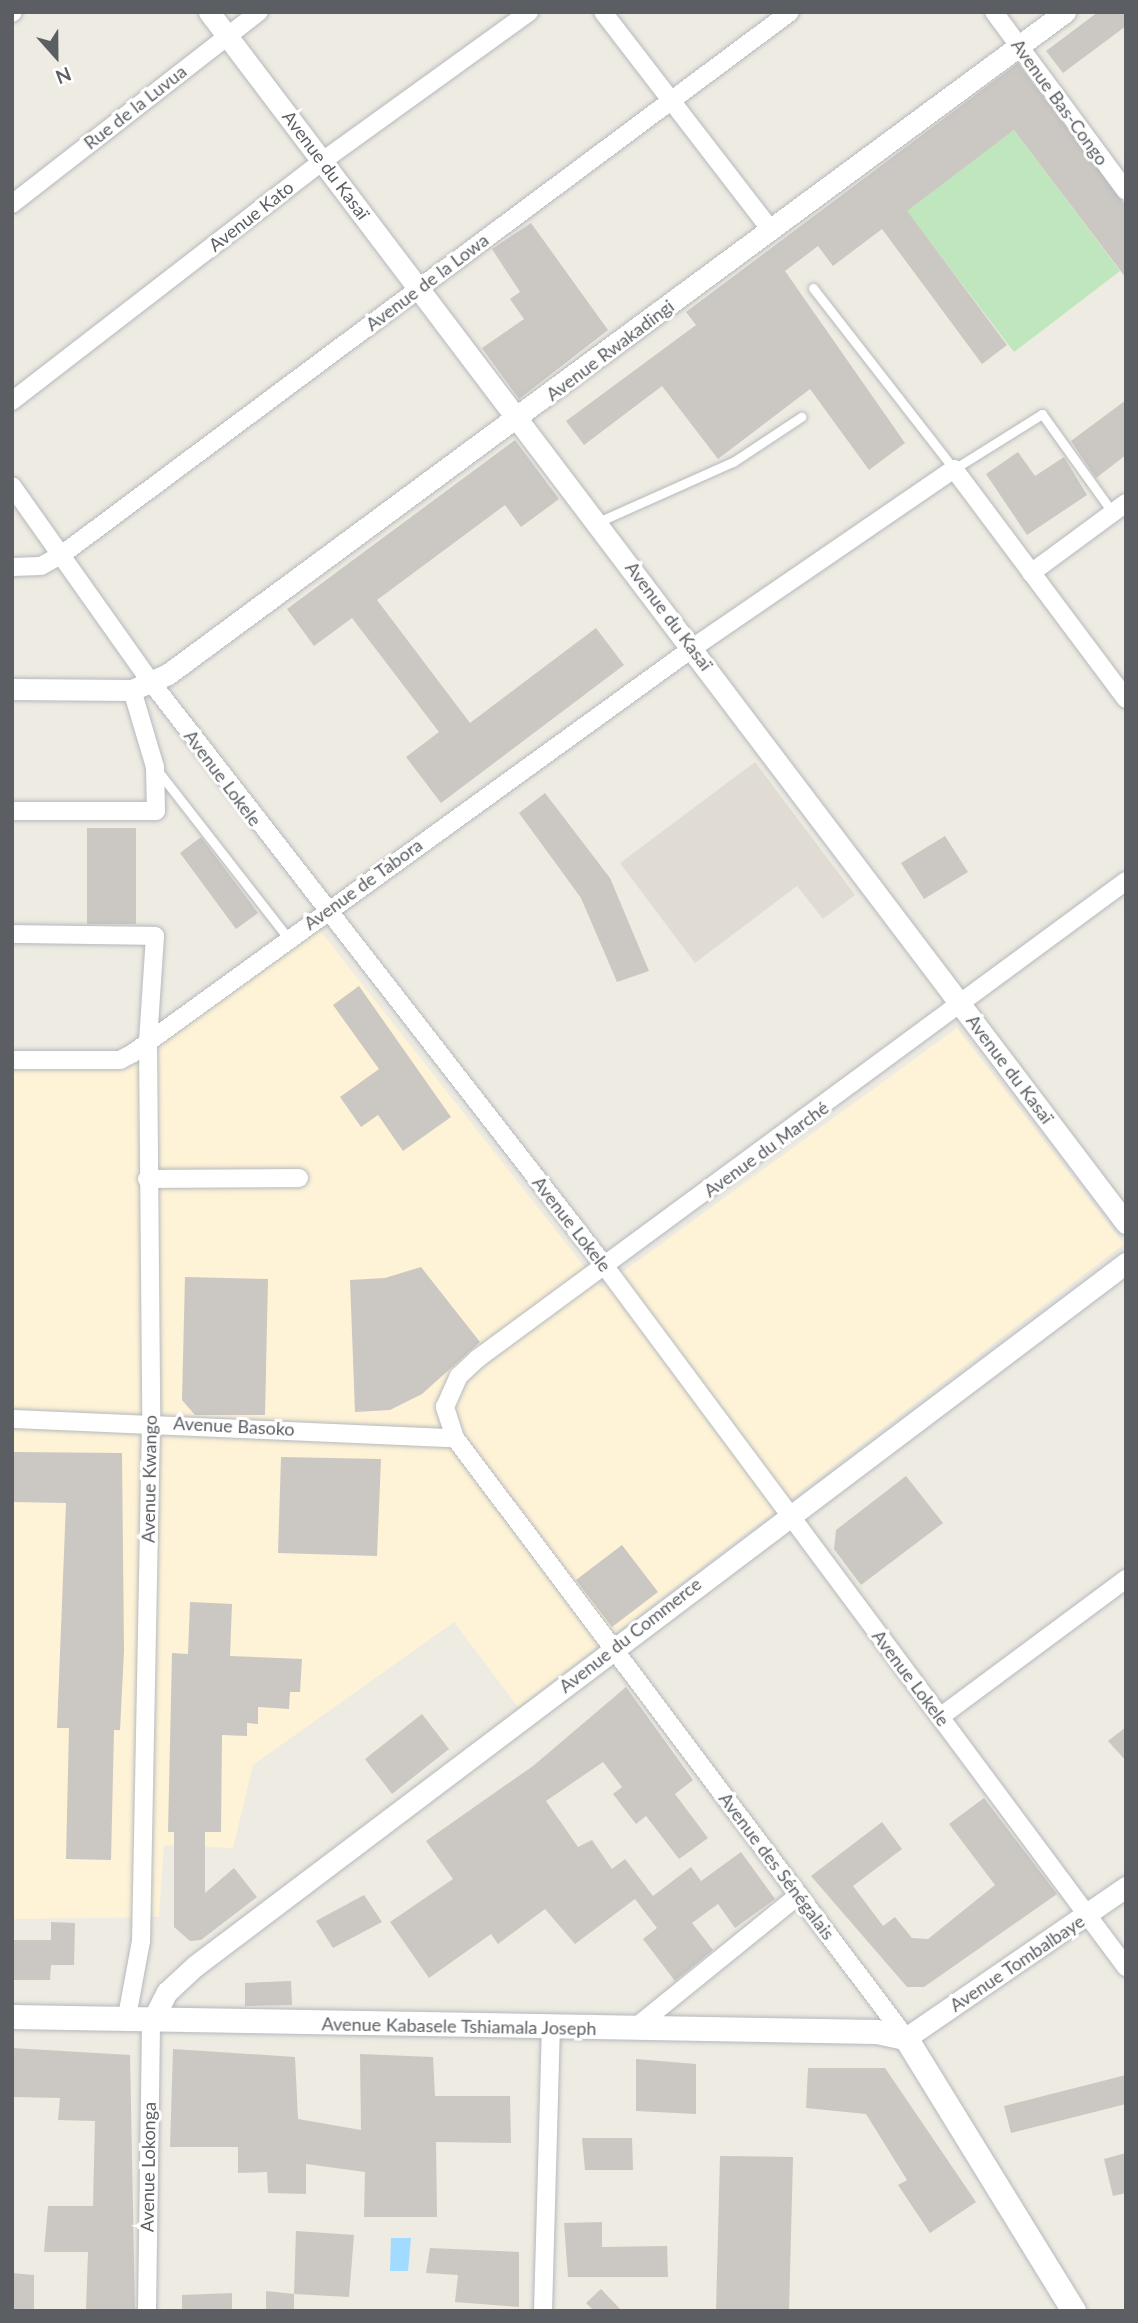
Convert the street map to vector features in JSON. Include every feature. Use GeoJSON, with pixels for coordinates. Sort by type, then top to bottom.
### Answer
{"type":"FeatureCollection","features":[{"type":"Feature","properties":{"kind":"main road","name":"Avenue Kabasele Tshiamala Joseph"},"geometry":{"type":"LineString","coordinates":[[12,2017],[139,2022],[636,2027],[906,2038]]}},
{"type":"Feature","properties":{"kind":"main road","name":"Avenue des Sénégalais"},"geometry":{"type":"LineString","coordinates":[[906,2038],[1074,2311]]}},
{"type":"Feature","properties":{"kind":"street","name":"Avenue du Kasaï"},"geometry":{"type":"LineString","coordinates":[[209,12],[694,647],[1126,1223]]}},
{"type":"Feature","properties":{"kind":"street","name":"Rue de la Luvua"},"geometry":{"type":"LineString","coordinates":[[12,204],[259,12]]}},
{"type":"Feature","properties":{"kind":"street","name":"Avenue Kato"},"geometry":{"type":"LineString","coordinates":[[12,401],[324,160],[529,12]]}},
{"type":"Feature","properties":{"kind":"street"},"geometry":{"type":"LineString","coordinates":[[603,12],[770,229]]}},
{"type":"Feature","properties":{"kind":"street","name":"Avenue de la Lowa"},"geometry":{"type":"LineString","coordinates":[[12,567],[41,566],[64,553],[790,12]]}},
{"type":"Feature","properties":{"kind":"street","name":"Avenue Bas-Congo"},"geometry":{"type":"LineString","coordinates":[[994,12],[1126,191]]}},
{"type":"Feature","properties":{"kind":"street","name":"Avenue Rwakadingi"},"geometry":{"type":"LineString","coordinates":[[141,686],[519,419],[770,229],[1065,12]]}},
{"type":"Feature","properties":{"kind":"street"},"geometry":{"type":"LineString","coordinates":[[954,469],[1126,699]]}},
{"type":"Feature","properties":{"kind":"street","name":"Avenue de Tabora"},"geometry":{"type":"LineString","coordinates":[[12,1060],[120,1060],[694,647],[954,469]]}},
{"type":"Feature","properties":{"kind":"street","name":"Avenue Lokele"},"geometry":{"type":"LineString","coordinates":[[12,486],[64,553],[141,686],[604,1265],[1126,1967]]}},
{"type":"Feature","properties":{"kind":"street"},"geometry":{"type":"LineString","coordinates":[[1031,573],[1120,508]]}},
{"type":"Feature","properties":{"kind":"street"},"geometry":{"type":"LineString","coordinates":[[12,689],[141,686],[155,766],[156,811],[12,811]]}},
{"type":"Feature","properties":{"kind":"street","name":"Avenue du Marché"},"geometry":{"type":"LineString","coordinates":[[455,1438],[445,1407],[459,1376],[604,1265],[964,1007],[1126,881]]}},
{"type":"Feature","properties":{"kind":"street","name":"Avenue Kwango"},"geometry":{"type":"LineString","coordinates":[[12,934],[155,936],[148,1042],[151,1422],[139,2022]]}},
{"type":"Feature","properties":{"kind":"street"},"geometry":{"type":"LineString","coordinates":[[147,1179],[299,1178]]}},
{"type":"Feature","properties":{"kind":"street","name":"Avenue du Commerce"},"geometry":{"type":"LineString","coordinates":[[139,2022],[195,1966],[788,1513],[1126,1263]]}},
{"type":"Feature","properties":{"kind":"street","name":"Avenue Basoko"},"geometry":{"type":"LineString","coordinates":[[12,1419],[151,1422],[455,1438]]}},
{"type":"Feature","properties":{"kind":"street","name":"Avenue des Sénégalais"},"geometry":{"type":"LineString","coordinates":[[455,1438],[906,2038]]}},
{"type":"Feature","properties":{"kind":"street"},"geometry":{"type":"LineString","coordinates":[[940,1717],[1126,1579]]}},
{"type":"Feature","properties":{"kind":"street","name":"Avenue Tombalbaye"},"geometry":{"type":"LineString","coordinates":[[906,2038],[1087,1916],[1126,1886]]}},
{"type":"Feature","properties":{"kind":"street"},"geometry":{"type":"LineString","coordinates":[[636,2027],[799,1895]]}},
{"type":"Feature","properties":{"kind":"street","name":"Avenue Lokonga"},"geometry":{"type":"LineString","coordinates":[[139,2022],[147,2311]]}},
{"type":"Feature","properties":{"kind":"street"},"geometry":{"type":"LineString","coordinates":[[543,2311],[551,2027]]}},
{"type":"Feature","properties":{"kind":"lane"},"geometry":{"type":"LineString","coordinates":[[813,288],[954,469],[1042,414],[1120,508]]}},
{"type":"Feature","properties":{"kind":"lane"},"geometry":{"type":"LineString","coordinates":[[598,523],[733,461],[801,417]]}},
{"type":"Feature","properties":{"kind":"lane"},"geometry":{"type":"LineString","coordinates":[[155,766],[288,938]]}},
{"type":"Feature","properties":{"kind":"shaded area"},"geometry":{"type":"Polygon","coordinates":[[[755,762],[855,895],[823,919],[797,886],[695,963],[620,863],[755,762]]]}},
{"type":"Feature","properties":{"kind":"shaded area"},"geometry":{"type":"Polygon","coordinates":[[[318,928],[601,1288],[957,1028],[1124,1244],[518,1707],[454,1622],[253,1765],[233,1848],[164,1845],[159,1917],[12,1919],[12,1065],[124,1066],[318,928]]]}},
{"type":"Feature","properties":{"kind":"green space"},"geometry":{"type":"Polygon","coordinates":[[[1014,130],[1120,271],[1014,352],[906,211],[1014,130]]]}},
{"type":"Feature","properties":{"kind":"water"},"geometry":{"type":"Polygon","coordinates":[[[391,2238],[411,2238],[408,2271],[390,2271],[391,2238]]]}},
{"type":"Feature","properties":{"kind":"building"},"geometry":{"type":"Polygon","coordinates":[[[1098,12],[1126,12],[1126,26],[1063,73],[1046,51],[1098,12]]]}},
{"type":"Feature","properties":{"kind":"building"},"geometry":{"type":"Polygon","coordinates":[[[1018,63],[1126,206],[1126,278],[1014,130],[907,211],[1007,345],[982,364],[882,229],[833,266],[818,246],[785,271],[905,443],[869,470],[810,389],[718,459],[662,386],[584,445],[566,421],[696,325],[686,312],[1018,63]]]}},
{"type":"Feature","properties":{"kind":"building"},"geometry":{"type":"Polygon","coordinates":[[[531,223],[608,330],[519,399],[482,348],[524,319],[510,299],[520,292],[492,249],[531,223]]]}},
{"type":"Feature","properties":{"kind":"building"},"geometry":{"type":"Polygon","coordinates":[[[1126,400],[1126,455],[1096,478],[1071,441],[1126,400]]]}},
{"type":"Feature","properties":{"kind":"building"},"geometry":{"type":"Polygon","coordinates":[[[515,440],[559,499],[521,527],[505,505],[377,600],[470,723],[596,628],[624,665],[441,803],[406,757],[439,732],[352,618],[314,646],[287,609],[515,440]]]}},
{"type":"Feature","properties":{"kind":"building"},"geometry":{"type":"Polygon","coordinates":[[[1018,452],[1035,476],[1064,457],[1087,495],[1027,535],[986,474],[1018,452]]]}},
{"type":"Feature","properties":{"kind":"building"},"geometry":{"type":"Polygon","coordinates":[[[545,793],[610,878],[649,971],[617,982],[581,898],[519,813],[545,793]]]}},
{"type":"Feature","properties":{"kind":"building"},"geometry":{"type":"Polygon","coordinates":[[[87,828],[136,828],[136,924],[87,924],[87,828]]]}},
{"type":"Feature","properties":{"kind":"building"},"geometry":{"type":"Polygon","coordinates":[[[945,836],[968,872],[924,899],[901,863],[945,836]]]}},
{"type":"Feature","properties":{"kind":"building"},"geometry":{"type":"Polygon","coordinates":[[[201,837],[258,913],[236,929],[180,853],[201,837]]]}},
{"type":"Feature","properties":{"kind":"building"},"geometry":{"type":"Polygon","coordinates":[[[359,986],[451,1117],[403,1151],[378,1115],[361,1127],[340,1097],[379,1069],[333,1005],[359,986]]]}},
{"type":"Feature","properties":{"kind":"building"},"geometry":{"type":"Polygon","coordinates":[[[421,1267],[480,1342],[422,1394],[390,1410],[355,1412],[350,1280],[385,1278],[421,1267]]]}},
{"type":"Feature","properties":{"kind":"building"},"geometry":{"type":"Polygon","coordinates":[[[185,1277],[268,1279],[265,1415],[195,1415],[182,1400],[185,1277]]]}},
{"type":"Feature","properties":{"kind":"building"},"geometry":{"type":"Polygon","coordinates":[[[12,1452],[122,1453],[124,1651],[120,1730],[114,1730],[111,1860],[66,1859],[69,1728],[57,1728],[66,1503],[12,1502],[12,1452]]]}},
{"type":"Feature","properties":{"kind":"building"},"geometry":{"type":"Polygon","coordinates":[[[281,1457],[381,1459],[377,1556],[278,1553],[281,1457]]]}},
{"type":"Feature","properties":{"kind":"building"},"geometry":{"type":"Polygon","coordinates":[[[906,1476],[943,1523],[861,1585],[834,1549],[836,1530],[906,1476]]]}},
{"type":"Feature","properties":{"kind":"building"},"geometry":{"type":"Polygon","coordinates":[[[622,1545],[658,1592],[612,1627],[576,1580],[622,1545]]]}},
{"type":"Feature","properties":{"kind":"building"},"geometry":{"type":"Polygon","coordinates":[[[190,1602],[232,1604],[230,1656],[302,1659],[300,1692],[290,1692],[289,1709],[258,1707],[258,1724],[247,1723],[247,1736],[222,1735],[221,1832],[205,1832],[205,1893],[234,1868],[257,1897],[201,1940],[190,1941],[174,1927],[174,1832],[168,1832],[172,1653],[188,1654],[190,1602]]]}},
{"type":"Feature","properties":{"kind":"building"},"geometry":{"type":"Polygon","coordinates":[[[626,1687],[693,1780],[675,1794],[708,1838],[679,1859],[646,1816],[636,1824],[613,1794],[622,1787],[603,1762],[546,1801],[578,1847],[592,1840],[612,1869],[625,1859],[653,1896],[691,1867],[701,1881],[741,1852],[775,1899],[735,1928],[718,1904],[692,1923],[713,1950],[675,1981],[643,1939],[657,1928],[635,1899],[575,1944],[545,1909],[498,1944],[491,1934],[429,1978],[390,1922],[453,1879],[426,1841],[533,1766],[626,1687]]]}},
{"type":"Feature","properties":{"kind":"building"},"geometry":{"type":"Polygon","coordinates":[[[422,1714],[449,1749],[392,1794],[365,1759],[422,1714]]]}},
{"type":"Feature","properties":{"kind":"building"},"geometry":{"type":"Polygon","coordinates":[[[1126,1727],[1126,1761],[1108,1741],[1126,1727]]]}},
{"type":"Feature","properties":{"kind":"building"},"geometry":{"type":"Polygon","coordinates":[[[984,1798],[1057,1894],[924,1987],[907,1987],[811,1876],[882,1822],[902,1849],[853,1886],[883,1926],[895,1917],[912,1938],[928,1939],[995,1885],[949,1824],[984,1798]]]}},
{"type":"Feature","properties":{"kind":"building"},"geometry":{"type":"Polygon","coordinates":[[[364,1895],[382,1922],[333,1948],[316,1921],[364,1895]]]}},
{"type":"Feature","properties":{"kind":"building"},"geometry":{"type":"Polygon","coordinates":[[[51,1922],[75,1923],[74,1965],[51,1965],[50,1980],[12,1980],[12,1940],[51,1940],[51,1922]]]}},
{"type":"Feature","properties":{"kind":"building"},"geometry":{"type":"Polygon","coordinates":[[[291,1981],[292,2005],[245,2006],[245,1983],[291,1981]]]}},
{"type":"Feature","properties":{"kind":"building"},"geometry":{"type":"Polygon","coordinates":[[[12,2048],[130,2055],[135,2311],[86,2310],[88,2252],[44,2252],[48,2206],[93,2206],[95,2121],[58,2120],[60,2098],[12,2097],[12,2048]]]}},
{"type":"Feature","properties":{"kind":"building"},"geometry":{"type":"Polygon","coordinates":[[[173,2049],[295,2057],[298,2119],[361,2130],[360,2054],[433,2057],[435,2096],[510,2096],[511,2143],[436,2142],[437,2217],[364,2217],[365,2172],[306,2164],[306,2194],[268,2193],[267,2172],[238,2173],[238,2147],[170,2147],[173,2049]]]}},
{"type":"Feature","properties":{"kind":"building"},"geometry":{"type":"Polygon","coordinates":[[[636,2059],[696,2064],[696,2114],[636,2111],[636,2059]]]}},
{"type":"Feature","properties":{"kind":"building"},"geometry":{"type":"Polygon","coordinates":[[[808,2068],[885,2068],[976,2202],[930,2233],[898,2185],[907,2180],[866,2114],[806,2108],[808,2068]]]}},
{"type":"Feature","properties":{"kind":"building"},"geometry":{"type":"Polygon","coordinates":[[[1126,2075],[1126,2104],[1011,2133],[1004,2106],[1126,2075]]]}},
{"type":"Feature","properties":{"kind":"building"},"geometry":{"type":"Polygon","coordinates":[[[582,2138],[632,2138],[633,2170],[585,2170],[582,2138]]]}},
{"type":"Feature","properties":{"kind":"building"},"geometry":{"type":"Polygon","coordinates":[[[1126,2153],[1126,2193],[1113,2196],[1104,2159],[1126,2153]]]}},
{"type":"Feature","properties":{"kind":"building"},"geometry":{"type":"Polygon","coordinates":[[[720,2156],[793,2157],[789,2311],[716,2311],[720,2156]]]}},
{"type":"Feature","properties":{"kind":"building"},"geometry":{"type":"Polygon","coordinates":[[[602,2222],[602,2247],[667,2246],[668,2277],[568,2277],[564,2223],[602,2222]]]}},
{"type":"Feature","properties":{"kind":"building"},"geometry":{"type":"Polygon","coordinates":[[[296,2231],[354,2235],[349,2297],[294,2294],[296,2231]]]}},
{"type":"Feature","properties":{"kind":"building"},"geometry":{"type":"Polygon","coordinates":[[[430,2248],[519,2252],[519,2307],[455,2302],[458,2275],[426,2273],[430,2248]]]}},
{"type":"Feature","properties":{"kind":"building"},"geometry":{"type":"Polygon","coordinates":[[[12,2273],[34,2275],[34,2311],[12,2311],[12,2273]]]}},
{"type":"Feature","properties":{"kind":"building"},"geometry":{"type":"Polygon","coordinates":[[[601,2289],[622,2311],[594,2311],[586,2303],[601,2289]]]}},
{"type":"Feature","properties":{"kind":"building"},"geometry":{"type":"Polygon","coordinates":[[[266,2291],[294,2294],[294,2311],[266,2311],[266,2291]]]}},
{"type":"Feature","properties":{"kind":"building"},"geometry":{"type":"Polygon","coordinates":[[[232,2293],[232,2311],[182,2311],[182,2295],[232,2293]]]}}]}
